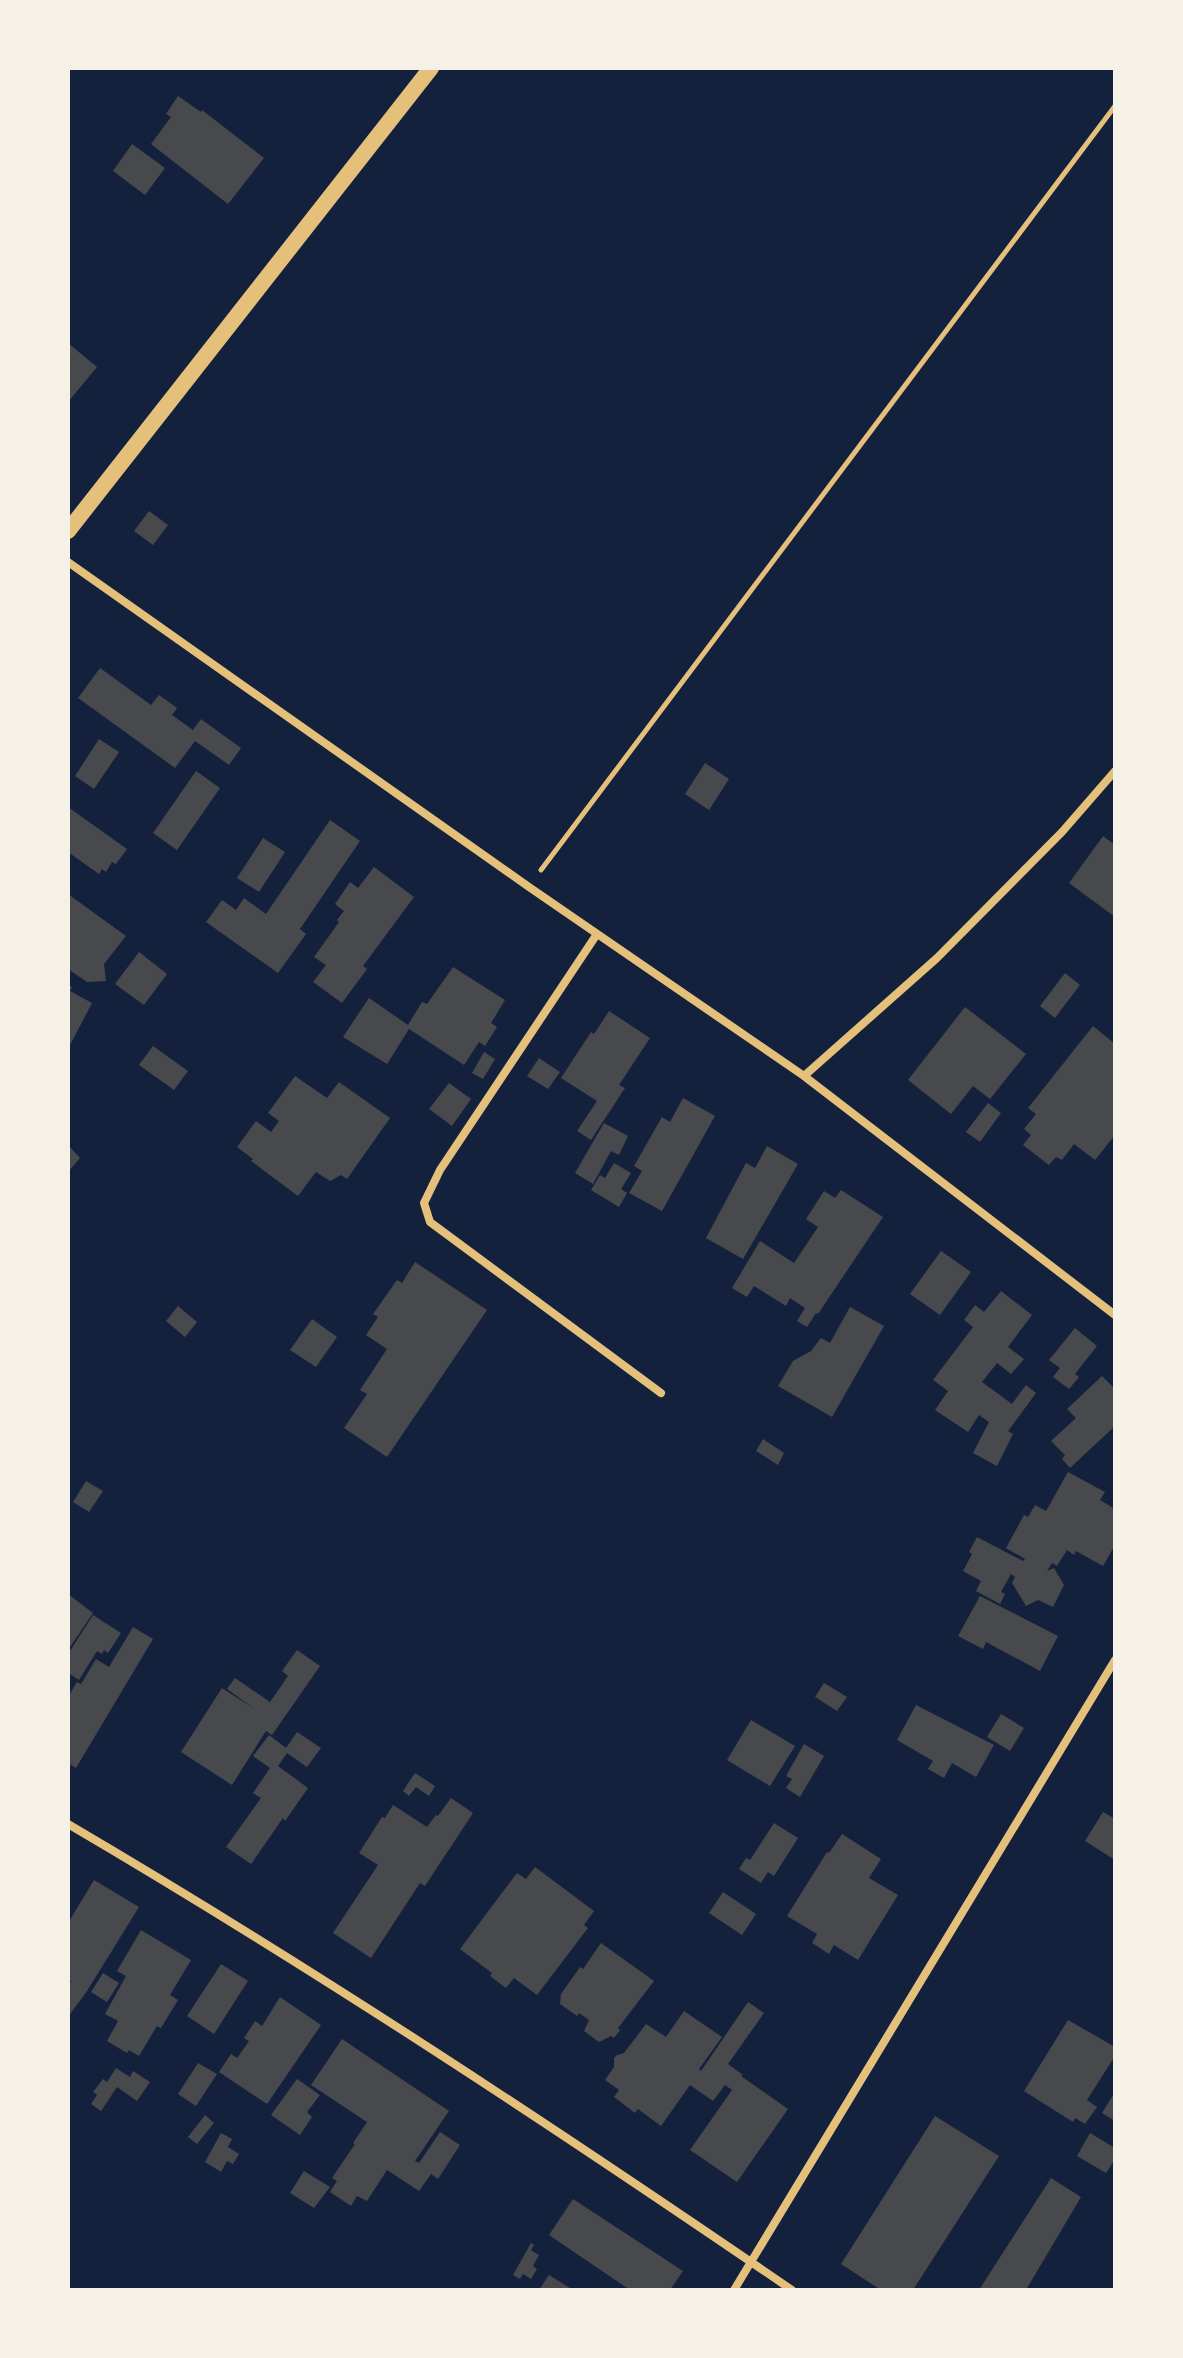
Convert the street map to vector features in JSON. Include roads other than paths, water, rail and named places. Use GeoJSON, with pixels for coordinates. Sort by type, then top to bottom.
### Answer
{"type":"FeatureCollection","features":[{"type":"Feature","properties":{"kind":"main road"},"geometry":{"type":"LineString","coordinates":[[68,531],[431,68]]}},
{"type":"Feature","properties":{"kind":"street"},"geometry":{"type":"LineString","coordinates":[[68,562],[529,887],[804,1076],[1115,1315]]}},
{"type":"Feature","properties":{"kind":"street"},"geometry":{"type":"LineString","coordinates":[[804,1076],[937,958],[1062,832],[1115,771]]}},
{"type":"Feature","properties":{"kind":"street"},"geometry":{"type":"LineString","coordinates":[[597,934],[440,1170],[424,1203],[430,1222],[661,1393]]}},
{"type":"Feature","properties":{"kind":"street"},"geometry":{"type":"LineString","coordinates":[[734,2290],[1115,1660]]}},
{"type":"Feature","properties":{"kind":"street"},"geometry":{"type":"LineString","coordinates":[[68,1824],[171,1884],[384,2019],[792,2290]]}}]}
